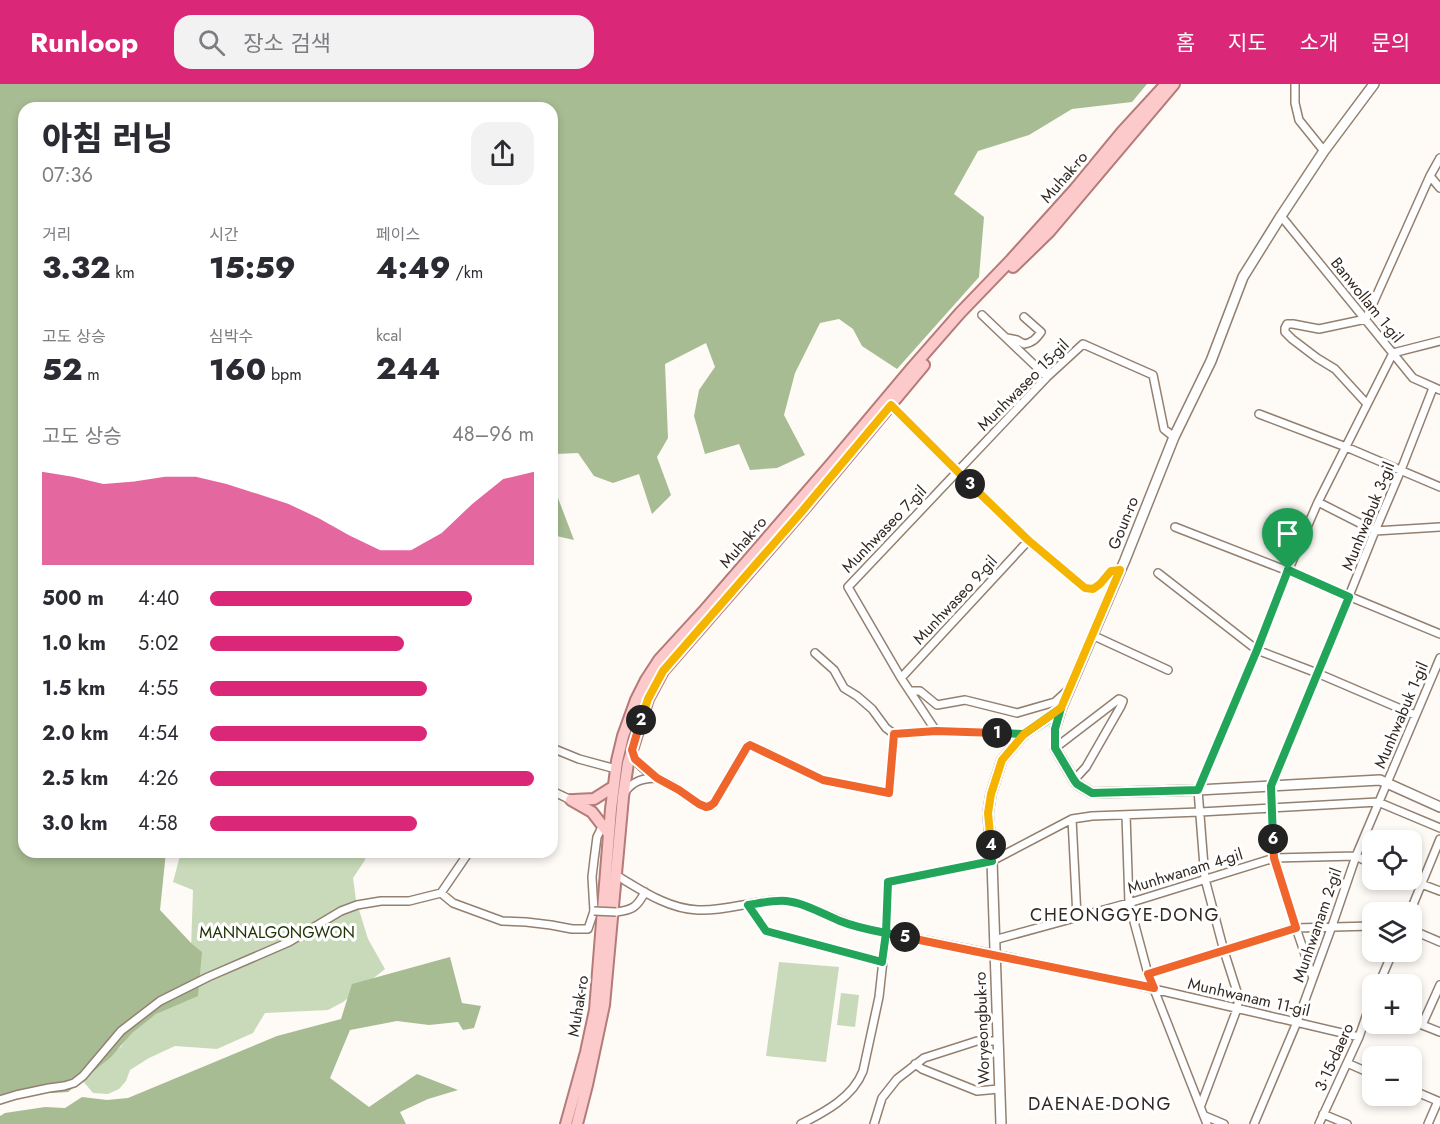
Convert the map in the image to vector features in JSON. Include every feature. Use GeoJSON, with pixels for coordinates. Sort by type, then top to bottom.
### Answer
{"type":"FeatureCollection","features":[{"type":"Feature","properties":{"kind":"main road","name":"Muhak-ro"},"geometry":{"type":"LineString","coordinates":[[566,1124],[595,1010],[606,830],[622,736],[636,700],[659,660],[960,313],[1075,189],[1122,132],[1166,84]]}},
{"type":"Feature","properties":{"kind":"main road","name":"Muhak-ro"},"geometry":{"type":"LineString","coordinates":[[577,1124],[603,1005],[628,763],[648,699],[663,671],[804,509],[961,319],[1049,232],[1174,84]]}},
{"type":"Feature","properties":{"kind":"main road","name":"Goun-ro"},"geometry":{"type":"LineString","coordinates":[[1055,748],[1055,729],[1061,708],[1174,437],[1211,361],[1243,277],[1324,151],[1371,85]]}},
{"type":"Feature","properties":{"kind":"main road","name":"Woryeongbuk-ro"},"geometry":{"type":"LineString","coordinates":[[1001,1124],[992,861],[988,813],[991,794],[1002,760],[1024,734],[1061,708]]}},
{"type":"Feature","properties":{"kind":"main road"},"geometry":{"type":"LineString","coordinates":[[1055,748],[1077,784],[1092,793],[1380,780],[1385,785],[1440,807]]}},
{"type":"Feature","properties":{"kind":"main road"},"geometry":{"type":"LineString","coordinates":[[571,800],[594,799],[613,787]]}},
{"type":"Feature","properties":{"kind":"main road"},"geometry":{"type":"LineString","coordinates":[[571,800],[588,808],[606,830]]}},
{"type":"Feature","properties":{"kind":"street"},"geometry":{"type":"LineString","coordinates":[[1295,84],[1295,102],[1299,120],[1324,151]]}},
{"type":"Feature","properties":{"kind":"street"},"geometry":{"type":"LineString","coordinates":[[1367,404],[1335,369],[1292,339],[1285,332],[1285,328],[1287,324],[1293,324],[1319,329],[1366,319],[1440,158]]}},
{"type":"Feature","properties":{"kind":"street"},"geometry":{"type":"LineString","coordinates":[[1430,176],[1440,188]]}},
{"type":"Feature","properties":{"kind":"street","name":"Banwollam 1-gil"},"geometry":{"type":"LineString","coordinates":[[1281,216],[1413,378],[1437,389]]}},
{"type":"Feature","properties":{"kind":"street"},"geometry":{"type":"LineString","coordinates":[[982,315],[1047,377]]}},
{"type":"Feature","properties":{"kind":"street"},"geometry":{"type":"LineString","coordinates":[[1005,337],[1024,344],[1037,338],[1041,332],[1024,317]]}},
{"type":"Feature","properties":{"kind":"street"},"geometry":{"type":"LineString","coordinates":[[1201,1105],[1239,998],[1205,879],[1198,790],[1318,502],[1393,353],[1440,341]]}},
{"type":"Feature","properties":{"kind":"street","name":"Munhwaseo 15-gil"},"geometry":{"type":"LineString","coordinates":[[957,472],[1047,377],[1083,344],[1153,375],[1164,429],[1174,437]]}},
{"type":"Feature","properties":{"kind":"street","name":"Munhwabuk 3-gil"},"geometry":{"type":"LineString","coordinates":[[1271,786],[1375,531],[1437,389]]}},
{"type":"Feature","properties":{"kind":"street"},"geometry":{"type":"LineString","coordinates":[[891,405],[1028,540],[1085,588],[1093,589],[1111,571],[1120,570]]}},
{"type":"Feature","properties":{"kind":"street"},"geometry":{"type":"LineString","coordinates":[[1259,414],[1346,447],[1440,487]]}},
{"type":"Feature","properties":{"kind":"street","name":"Munhwaseo 7-gil"},"geometry":{"type":"LineString","coordinates":[[936,731],[901,678],[848,587],[957,472]]}},
{"type":"Feature","properties":{"kind":"street"},"geometry":{"type":"LineString","coordinates":[[1318,502],[1375,531],[1440,527]]}},
{"type":"Feature","properties":{"kind":"street"},"geometry":{"type":"LineString","coordinates":[[1175,527],[1288,570],[1440,634]]}},
{"type":"Feature","properties":{"kind":"street","name":"Munhwaseo 9-gil"},"geometry":{"type":"LineString","coordinates":[[901,678],[1028,540]]}},
{"type":"Feature","properties":{"kind":"street"},"geometry":{"type":"LineString","coordinates":[[1158,573],[1257,650],[1415,715]]}},
{"type":"Feature","properties":{"kind":"street"},"geometry":{"type":"LineString","coordinates":[[1092,636],[1168,670]]}},
{"type":"Feature","properties":{"kind":"street"},"geometry":{"type":"LineString","coordinates":[[815,653],[834,670],[844,688],[872,708],[886,728],[894,734],[936,731],[1024,734]]}},
{"type":"Feature","properties":{"kind":"street","name":"Munhwabuk 1-gil"},"geometry":{"type":"LineString","coordinates":[[1378,802],[1440,658]]}},
{"type":"Feature","properties":{"kind":"street"},"geometry":{"type":"LineString","coordinates":[[911,691],[920,691],[937,705],[965,700],[1017,713],[1055,702],[1069,689]]}},
{"type":"Feature","properties":{"kind":"street"},"geometry":{"type":"LineString","coordinates":[[1055,748],[1119,699],[1123,701],[1086,767],[1074,780]]}},
{"type":"Feature","properties":{"kind":"street"},"geometry":{"type":"LineString","coordinates":[[632,750],[635,759],[657,778],[699,804],[710,806],[750,745],[823,780],[889,793],[894,734]]}},
{"type":"Feature","properties":{"kind":"street"},"geometry":{"type":"LineString","coordinates":[[558,750],[616,769]]}},
{"type":"Feature","properties":{"kind":"street"},"geometry":{"type":"LineString","coordinates":[[623,795],[634,783],[657,778]]}},
{"type":"Feature","properties":{"kind":"street"},"geometry":{"type":"LineString","coordinates":[[1271,786],[1274,858],[1313,978]]}},
{"type":"Feature","properties":{"kind":"street"},"geometry":{"type":"LineString","coordinates":[[558,794],[571,800]]}},
{"type":"Feature","properties":{"kind":"street"},"geometry":{"type":"LineString","coordinates":[[801,1124],[853,1090],[866,1061],[878,1005],[886,933],[888,882],[992,861],[1072,819],[1092,816],[1378,802],[1440,828]]}},
{"type":"Feature","properties":{"kind":"street","name":"Munhwanam 2-gil"},"geometry":{"type":"LineString","coordinates":[[1254,1124],[1297,1022],[1356,856],[1378,802]]}},
{"type":"Feature","properties":{"kind":"street"},"geometry":{"type":"LineString","coordinates":[[1126,815],[1130,903],[1148,974],[1206,1120],[1224,1124]]}},
{"type":"Feature","properties":{"kind":"street"},"geometry":{"type":"LineString","coordinates":[[1072,819],[1077,917]]}},
{"type":"Feature","properties":{"kind":"street"},"geometry":{"type":"LineString","coordinates":[[441,893],[453,903],[502,921],[588,929],[594,911],[592,877],[597,837],[606,830]]}},
{"type":"Feature","properties":{"kind":"street"},"geometry":{"type":"LineString","coordinates":[[1440,839],[1422,885],[1440,891]]}},
{"type":"Feature","properties":{"kind":"street","name":"Munhwanam 4-gil"},"geometry":{"type":"LineString","coordinates":[[994,940],[1130,903],[1274,858],[1356,856],[1362,859]]}},
{"type":"Feature","properties":{"kind":"street"},"geometry":{"type":"LineString","coordinates":[[0,1100],[74,1083],[83,1076],[121,1031],[160,1001],[208,977],[289,942],[340,911],[357,905],[381,901],[410,901],[441,893],[465,858]]}},
{"type":"Feature","properties":{"kind":"street","name":"Munhwanam 11-gil"},"geometry":{"type":"LineString","coordinates":[[616,875],[657,898],[688,909],[700,911],[771,901],[797,903],[867,930],[1154,988],[1359,1037]]}},
{"type":"Feature","properties":{"kind":"street"},"geometry":{"type":"LineString","coordinates":[[594,911],[627,911],[639,903],[645,892]]}},
{"type":"Feature","properties":{"kind":"street"},"geometry":{"type":"LineString","coordinates":[[748,905],[766,931],[882,962]]}},
{"type":"Feature","properties":{"kind":"street"},"geometry":{"type":"LineString","coordinates":[[1148,974],[1296,928],[1362,926]]}},
{"type":"Feature","properties":{"kind":"street"},"geometry":{"type":"LineString","coordinates":[[1422,934],[1440,942]]}},
{"type":"Feature","properties":{"kind":"street"},"geometry":{"type":"LineString","coordinates":[[1440,985],[1422,1025],[1440,1032]]}},
{"type":"Feature","properties":{"kind":"street","name":"3·15-daero"},"geometry":{"type":"LineString","coordinates":[[1319,1124],[1362,1029]]}},
{"type":"Feature","properties":{"kind":"street"},"geometry":{"type":"LineString","coordinates":[[874,1124],[882,1098],[897,1079],[915,1064],[924,1058],[977,1041],[998,1041]]}},
{"type":"Feature","properties":{"kind":"street"},"geometry":{"type":"LineString","coordinates":[[915,1064],[977,1091],[999,1089]]}},
{"type":"Feature","properties":{"kind":"street"},"geometry":{"type":"LineString","coordinates":[[1347,1064],[1362,1070]]}},
{"type":"Feature","properties":{"kind":"street"},"geometry":{"type":"LineString","coordinates":[[1422,1094],[1439,1102],[1428,1124]]}},
{"type":"Feature","properties":{"kind":"street"},"geometry":{"type":"LineString","coordinates":[[1323,1114],[1347,1124]]}},
{"type":"Feature","properties":{"kind":"green space"},"geometry":{"type":"Polygon","coordinates":[[[0,84],[1147,84],[1132,102],[1072,109],[1029,135],[978,151],[954,194],[984,217],[979,277],[897,369],[862,346],[853,329],[839,319],[820,323],[795,373],[784,415],[805,455],[777,468],[750,470],[739,444],[705,454],[694,416],[699,390],[715,367],[706,343],[665,364],[668,438],[657,457],[671,495],[652,514],[639,474],[613,483],[594,476],[578,453],[558,454],[558,102],[18,102],[18,858],[165,858],[160,910],[202,952],[198,996],[156,1014],[132,1033],[111,1057],[68,1092],[30,1093],[0,1101],[0,84]]]}},
{"type":"Feature","properties":{"kind":"green space"},"geometry":{"type":"Polygon","coordinates":[[[558,498],[574,540],[558,536],[558,498]]]}},
{"type":"Feature","properties":{"kind":"green space","name":"MANNALGONGWON"},"geometry":{"type":"Polygon","coordinates":[[[179,858],[365,858],[353,878],[356,900],[368,939],[385,969],[343,1002],[328,1010],[265,1013],[253,1033],[217,1049],[175,1046],[130,1070],[126,1081],[119,1089],[108,1094],[93,1093],[82,1080],[96,1062],[121,1047],[135,1026],[192,994],[193,890],[173,882],[179,858]]]}},
{"type":"Feature","properties":{"kind":"green space"},"geometry":{"type":"Polygon","coordinates":[[[450,957],[462,1003],[481,1006],[474,1028],[463,1030],[458,1022],[429,1025],[397,1021],[350,1030],[330,1078],[369,1107],[417,1074],[458,1090],[428,1099],[400,1112],[406,1124],[0,1124],[0,1116],[5,1113],[45,1107],[65,1108],[82,1097],[107,1100],[128,1098],[277,1036],[341,1019],[352,984],[450,957]]]}},
{"type":"Feature","properties":{"kind":"green space"},"geometry":{"type":"Polygon","coordinates":[[[779,962],[839,967],[826,1062],[766,1056],[779,962]]]}},
{"type":"Feature","properties":{"kind":"green space"},"geometry":{"type":"Polygon","coordinates":[[[841,993],[859,995],[855,1027],[837,1025],[841,993]]]}},
{"type":"Feature","properties":{"kind":"district","name":"CHEONGGYE-DONG"},"geometry":{"type":"Point","coordinates":[1125,915]}},
{"type":"Feature","properties":{"kind":"district","name":"DAENAE-DONG"},"geometry":{"type":"Point","coordinates":[1100,1104]}},
{"type":"Feature","properties":{"kind":"route"},"geometry":{"type":"LineString","coordinates":[[1288,570],[1198,790],[1092,793],[1077,784],[1055,748],[1055,729],[1061,708],[1024,734],[936,731],[894,734],[889,793],[823,780],[750,745],[714,803],[706,807],[657,778],[638,764],[633,756],[632,750],[648,699],[663,671],[891,405],[1028,540],[1085,588],[1093,589],[1111,571],[1120,570],[1061,708],[1051,714],[1024,734],[1002,760],[991,794],[988,813],[992,861],[888,882],[886,933],[867,930],[843,922],[797,903],[771,901],[748,905],[766,931],[882,962],[886,933],[1154,988],[1148,974],[1296,928],[1274,858],[1271,786],[1349,597],[1288,570]]}}]}
